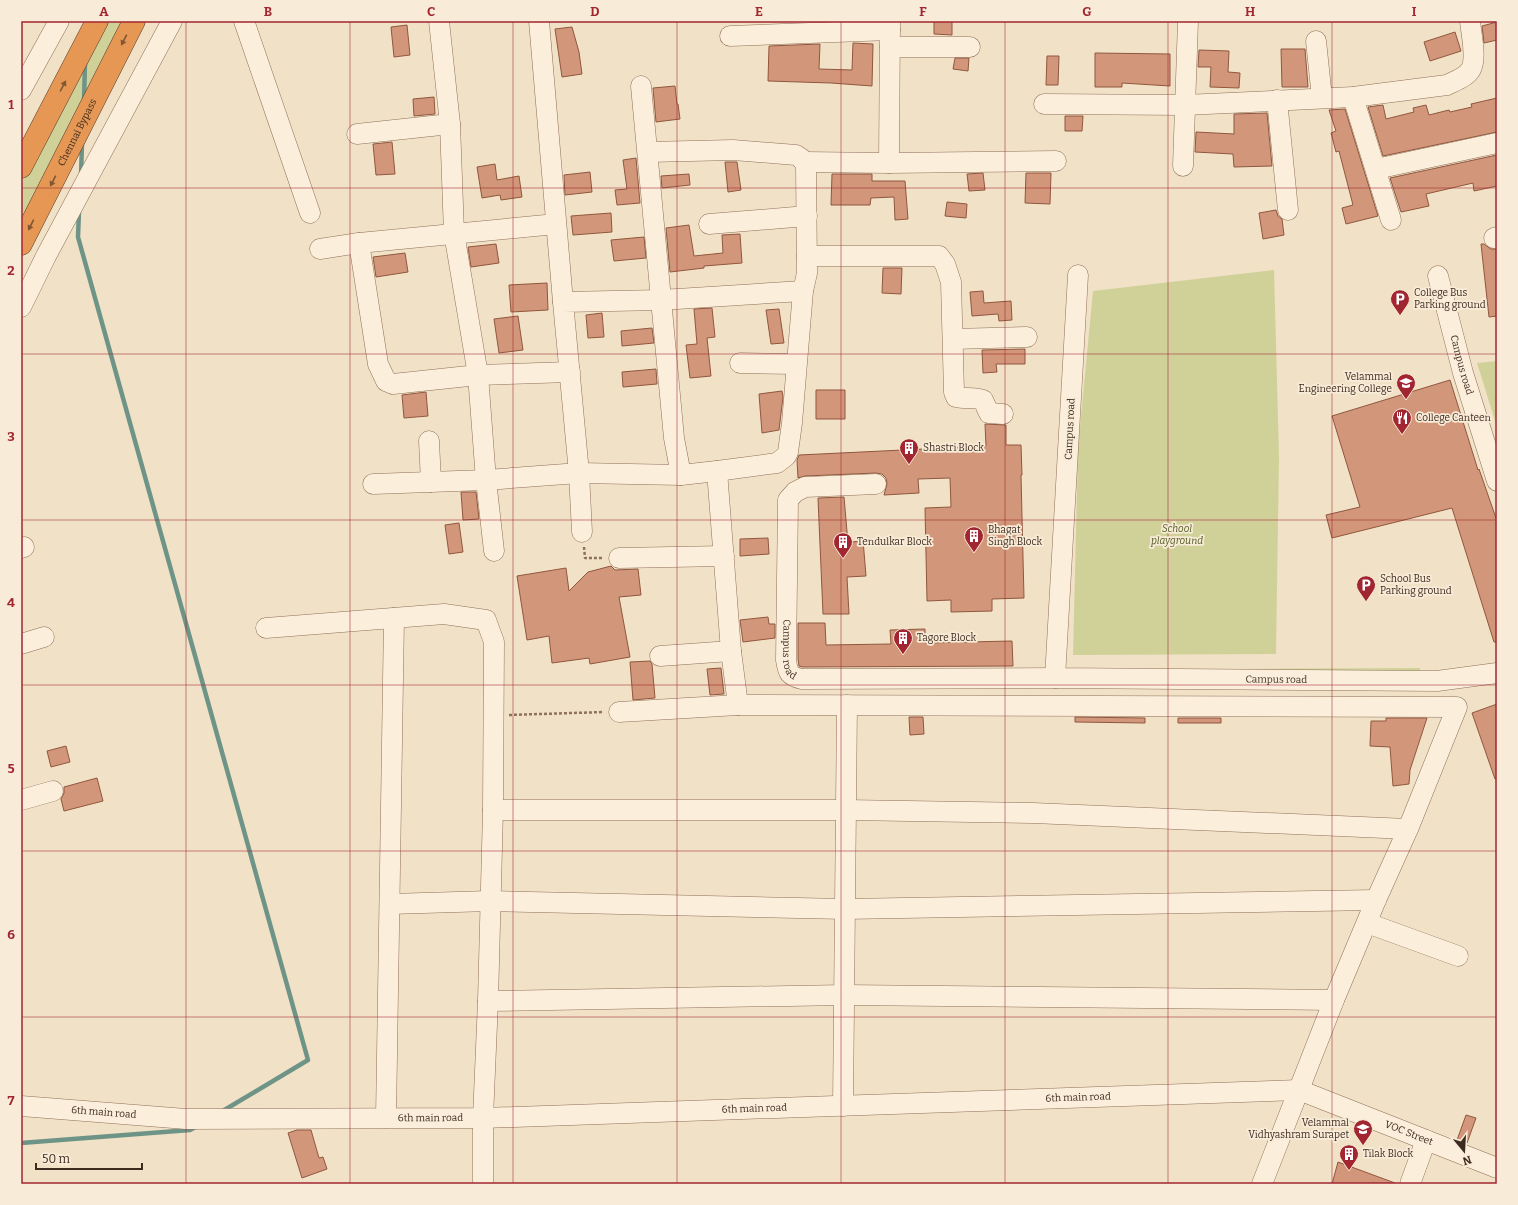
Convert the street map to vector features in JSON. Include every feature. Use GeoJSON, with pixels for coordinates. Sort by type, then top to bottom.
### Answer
{"type":"FeatureCollection","features":[{"type":"Feature","properties":{"kind":"highway"},"geometry":{"type":"LineString","coordinates":[[21,167],[97,21]]}},
{"type":"Feature","properties":{"kind":"highway","name":"Chennai Bypass"},"geometry":{"type":"LineString","coordinates":[[21,244],[134,21]]}},
{"type":"Feature","properties":{"kind":"street"},"geometry":{"type":"LineString","coordinates":[[21,90],[59,21]]}},
{"type":"Feature","properties":{"kind":"street"},"geometry":{"type":"LineString","coordinates":[[21,307],[46,256],[172,21]]}},
{"type":"Feature","properties":{"kind":"street"},"geometry":{"type":"LineString","coordinates":[[244,21],[310,213]]}},
{"type":"Feature","properties":{"kind":"street"},"geometry":{"type":"LineString","coordinates":[[439,21],[450,124],[454,233],[478,376],[486,480],[494,551]]}},
{"type":"Feature","properties":{"kind":"street"},"geometry":{"type":"LineString","coordinates":[[539,21],[579,473],[582,532]]}},
{"type":"Feature","properties":{"kind":"street"},"geometry":{"type":"LineString","coordinates":[[1183,166],[1188,21]]}},
{"type":"Feature","properties":{"kind":"street"},"geometry":{"type":"LineString","coordinates":[[1044,104],[1184,105],[1353,97],[1447,85],[1461,78],[1471,69],[1473,56],[1470,21]]}},
{"type":"Feature","properties":{"kind":"street"},"geometry":{"type":"LineString","coordinates":[[730,36],[890,33],[970,47]]}},
{"type":"Feature","properties":{"kind":"street"},"geometry":{"type":"LineString","coordinates":[[889,163],[890,33]]}},
{"type":"Feature","properties":{"kind":"street"},"geometry":{"type":"LineString","coordinates":[[1316,41],[1322,98]]}},
{"type":"Feature","properties":{"kind":"street"},"geometry":{"type":"LineString","coordinates":[[641,86],[674,438],[681,475]]}},
{"type":"Feature","properties":{"kind":"street"},"geometry":{"type":"LineString","coordinates":[[1353,97],[1391,220]]}},
{"type":"Feature","properties":{"kind":"street"},"geometry":{"type":"LineString","coordinates":[[1277,100],[1288,210]]}},
{"type":"Feature","properties":{"kind":"street"},"geometry":{"type":"LineString","coordinates":[[357,134],[450,124]]}},
{"type":"Feature","properties":{"kind":"street"},"geometry":{"type":"LineString","coordinates":[[1376,169],[1497,143]]}},
{"type":"Feature","properties":{"kind":"street"},"geometry":{"type":"LineString","coordinates":[[373,484],[486,480],[579,473],[681,475],[777,463],[786,456],[788,452],[792,423],[803,291],[807,273],[806,165],[802,159],[796,155],[733,150],[648,152]]}},
{"type":"Feature","properties":{"kind":"street"},"geometry":{"type":"LineString","coordinates":[[804,162],[889,163],[1056,161]]}},
{"type":"Feature","properties":{"kind":"street"},"geometry":{"type":"LineString","coordinates":[[709,224],[807,216]]}},
{"type":"Feature","properties":{"kind":"street"},"geometry":{"type":"LineString","coordinates":[[320,249],[359,243],[556,224]]}},
{"type":"Feature","properties":{"kind":"street"},"geometry":{"type":"LineString","coordinates":[[359,243],[378,364],[386,381],[393,384],[478,376],[570,372]]}},
{"type":"Feature","properties":{"kind":"street"},"geometry":{"type":"LineString","coordinates":[[807,256],[939,256],[945,264],[951,282],[954,392],[956,397],[976,398],[983,400],[989,413],[1003,414]]}},
{"type":"Feature","properties":{"kind":"street","name":"Campus road"},"geometry":{"type":"LineString","coordinates":[[1055,678],[1078,275]]}},
{"type":"Feature","properties":{"kind":"street","name":"Campus road"},"geometry":{"type":"LineString","coordinates":[[1438,276],[1463,373],[1496,478]]}},
{"type":"Feature","properties":{"kind":"street"},"geometry":{"type":"LineString","coordinates":[[563,302],[661,300],[803,291]]}},
{"type":"Feature","properties":{"kind":"street"},"geometry":{"type":"LineString","coordinates":[[953,339],[1027,337]]}},
{"type":"Feature","properties":{"kind":"street"},"geometry":{"type":"LineString","coordinates":[[740,363],[796,364]]}},
{"type":"Feature","properties":{"kind":"street"},"geometry":{"type":"LineString","coordinates":[[429,441],[431,482]]}},
{"type":"Feature","properties":{"kind":"street"},"geometry":{"type":"LineString","coordinates":[[718,471],[731,651],[738,705]]}},
{"type":"Feature","properties":{"kind":"street","name":"Campus road"},"geometry":{"type":"LineString","coordinates":[[876,484],[805,487],[795,492],[788,500],[786,660],[788,671],[794,678],[802,680],[1055,678],[1437,681],[1497,673]]}},
{"type":"Feature","properties":{"kind":"street"},"geometry":{"type":"LineString","coordinates":[[620,558],[724,556]]}},
{"type":"Feature","properties":{"kind":"street"},"geometry":{"type":"LineString","coordinates":[[266,628],[444,614],[486,620],[494,642],[494,716],[488,1001],[483,1118],[483,1184]]}},
{"type":"Feature","properties":{"kind":"street"},"geometry":{"type":"LineString","coordinates":[[386,1118],[394,618]]}},
{"type":"Feature","properties":{"kind":"street"},"geometry":{"type":"LineString","coordinates":[[21,644],[44,637]]}},
{"type":"Feature","properties":{"kind":"street"},"geometry":{"type":"LineString","coordinates":[[660,656],[731,651]]}},
{"type":"Feature","properties":{"kind":"street"},"geometry":{"type":"LineString","coordinates":[[1262,1184],[1334,1000],[1408,829],[1457,708],[1466,677]]}},
{"type":"Feature","properties":{"kind":"street"},"geometry":{"type":"LineString","coordinates":[[931,679],[931,705]]}},
{"type":"Feature","properties":{"kind":"street"},"geometry":{"type":"LineString","coordinates":[[619,712],[738,705],[1457,708]]}},
{"type":"Feature","properties":{"kind":"street"},"geometry":{"type":"LineString","coordinates":[[843,1106],[847,705]]}},
{"type":"Feature","properties":{"kind":"street"},"geometry":{"type":"LineString","coordinates":[[21,800],[53,791]]}},
{"type":"Feature","properties":{"kind":"street"},"geometry":{"type":"LineString","coordinates":[[493,810],[846,810],[1033,814],[1408,829]]}},
{"type":"Feature","properties":{"kind":"street"},"geometry":{"type":"LineString","coordinates":[[390,904],[490,901],[845,909],[1376,900]]}},
{"type":"Feature","properties":{"kind":"street"},"geometry":{"type":"LineString","coordinates":[[1367,923],[1458,956]]}},
{"type":"Feature","properties":{"kind":"street"},"geometry":{"type":"LineString","coordinates":[[488,1001],[844,995],[1334,1000]]}},
{"type":"Feature","properties":{"kind":"street","name":"6th main road"},"geometry":{"type":"LineString","coordinates":[[21,1106],[186,1119],[483,1118],[1299,1090]]}},
{"type":"Feature","properties":{"kind":"street","name":"VOC Street"},"geometry":{"type":"LineString","coordinates":[[1299,1090],[1497,1168]]}},
{"type":"Feature","properties":{"kind":"street"},"geometry":{"type":"LineString","coordinates":[[1410,1184],[1426,1140]]}},
{"type":"Feature","properties":{"kind":"path"},"geometry":{"type":"LineString","coordinates":[[494,716],[619,712]]}},
{"type":"Feature","properties":{"kind":"green space"},"geometry":{"type":"Polygon","coordinates":[[[105,21],[126,21],[21,228],[21,183],[105,21]]]}},
{"type":"Feature","properties":{"kind":"green space","name":"School playground"},"geometry":{"type":"Polygon","coordinates":[[[1274,270],[1279,456],[1276,654],[1073,655],[1078,448],[1093,291],[1274,270]]]}},
{"type":"Feature","properties":{"kind":"green space"},"geometry":{"type":"Polygon","coordinates":[[[1497,361],[1497,427],[1477,363],[1497,361]]]}},
{"type":"Feature","properties":{"kind":"green space"},"geometry":{"type":"Polygon","coordinates":[[[1420,668],[1419,679],[1232,680],[1232,669],[1420,668]]]}},
{"type":"Feature","properties":{"kind":"building"},"geometry":{"type":"Polygon","coordinates":[[[934,21],[952,21],[952,35],[934,34],[934,21]]]}},
{"type":"Feature","properties":{"kind":"building"},"geometry":{"type":"Polygon","coordinates":[[[1497,22],[1497,40],[1484,43],[1482,26],[1497,22]]]}},
{"type":"Feature","properties":{"kind":"building"},"geometry":{"type":"Polygon","coordinates":[[[407,25],[410,55],[394,57],[391,27],[407,25]]]}},
{"type":"Feature","properties":{"kind":"building"},"geometry":{"type":"Polygon","coordinates":[[[572,27],[579,52],[582,74],[562,77],[555,29],[572,27]]]}},
{"type":"Feature","properties":{"kind":"building"},"geometry":{"type":"Polygon","coordinates":[[[1455,32],[1461,51],[1430,61],[1424,42],[1455,32]]]}},
{"type":"Feature","properties":{"kind":"building"},"geometry":{"type":"Polygon","coordinates":[[[853,43],[873,44],[872,86],[768,81],[769,46],[820,44],[819,69],[852,70],[853,43]]]}},
{"type":"Feature","properties":{"kind":"building"},"geometry":{"type":"Polygon","coordinates":[[[1281,49],[1305,49],[1308,87],[1282,87],[1281,49]]]}},
{"type":"Feature","properties":{"kind":"building"},"geometry":{"type":"Polygon","coordinates":[[[1199,50],[1229,51],[1228,72],[1240,73],[1239,88],[1210,87],[1211,67],[1198,67],[1199,50]]]}},
{"type":"Feature","properties":{"kind":"building"},"geometry":{"type":"Polygon","coordinates":[[[1095,53],[1170,54],[1170,86],[1122,83],[1122,87],[1095,87],[1095,53]]]}},
{"type":"Feature","properties":{"kind":"building"},"geometry":{"type":"Polygon","coordinates":[[[1047,56],[1059,56],[1058,85],[1046,85],[1047,56]]]}},
{"type":"Feature","properties":{"kind":"building"},"geometry":{"type":"Polygon","coordinates":[[[955,58],[969,58],[968,71],[953,69],[955,58]]]}},
{"type":"Feature","properties":{"kind":"building"},"geometry":{"type":"Polygon","coordinates":[[[675,86],[680,119],[656,122],[653,88],[675,86]]]}},
{"type":"Feature","properties":{"kind":"building"},"geometry":{"type":"Polygon","coordinates":[[[434,97],[435,114],[414,116],[413,99],[434,97]]]}},
{"type":"Feature","properties":{"kind":"building"},"geometry":{"type":"Polygon","coordinates":[[[1497,98],[1497,132],[1383,156],[1368,107],[1383,105],[1386,119],[1414,112],[1413,108],[1426,105],[1429,115],[1449,110],[1450,112],[1472,107],[1471,104],[1497,98]]]}},
{"type":"Feature","properties":{"kind":"building"},"geometry":{"type":"Polygon","coordinates":[[[1345,109],[1378,216],[1346,224],[1342,208],[1353,205],[1339,151],[1336,152],[1331,133],[1336,131],[1329,110],[1345,109]]]}},
{"type":"Feature","properties":{"kind":"building"},"geometry":{"type":"Polygon","coordinates":[[[1267,113],[1272,166],[1234,167],[1233,154],[1195,152],[1196,132],[1234,134],[1234,114],[1267,113]]]}},
{"type":"Feature","properties":{"kind":"building"},"geometry":{"type":"Polygon","coordinates":[[[1065,116],[1083,116],[1082,131],[1065,131],[1065,116]]]}},
{"type":"Feature","properties":{"kind":"building"},"geometry":{"type":"Polygon","coordinates":[[[392,142],[395,174],[376,175],[373,144],[392,142]]]}},
{"type":"Feature","properties":{"kind":"building"},"geometry":{"type":"Polygon","coordinates":[[[1497,155],[1497,186],[1474,191],[1473,183],[1426,194],[1429,206],[1401,212],[1390,178],[1497,155]]]}},
{"type":"Feature","properties":{"kind":"building"},"geometry":{"type":"Polygon","coordinates":[[[636,158],[640,203],[617,205],[615,190],[627,189],[623,160],[636,158]]]}},
{"type":"Feature","properties":{"kind":"building"},"geometry":{"type":"Polygon","coordinates":[[[725,162],[737,162],[741,190],[728,192],[725,162]]]}},
{"type":"Feature","properties":{"kind":"building"},"geometry":{"type":"Polygon","coordinates":[[[495,164],[497,180],[519,176],[522,197],[501,200],[500,195],[482,198],[477,167],[495,164]]]}},
{"type":"Feature","properties":{"kind":"building"},"geometry":{"type":"Polygon","coordinates":[[[590,172],[592,192],[565,195],[564,175],[590,172]]]}},
{"type":"Feature","properties":{"kind":"building"},"geometry":{"type":"Polygon","coordinates":[[[983,173],[985,190],[969,191],[967,174],[983,173]]]}},
{"type":"Feature","properties":{"kind":"building"},"geometry":{"type":"Polygon","coordinates":[[[1026,173],[1051,173],[1050,204],[1025,203],[1026,173]]]}},
{"type":"Feature","properties":{"kind":"building"},"geometry":{"type":"Polygon","coordinates":[[[689,174],[690,185],[662,188],[661,176],[689,174]]]}},
{"type":"Feature","properties":{"kind":"building"},"geometry":{"type":"Polygon","coordinates":[[[832,174],[872,174],[872,181],[905,181],[908,219],[895,220],[894,197],[871,198],[870,205],[831,205],[832,174]]]}},
{"type":"Feature","properties":{"kind":"building"},"geometry":{"type":"Polygon","coordinates":[[[947,202],[967,204],[966,218],[945,216],[947,202]]]}},
{"type":"Feature","properties":{"kind":"building"},"geometry":{"type":"Polygon","coordinates":[[[1276,210],[1278,216],[1282,219],[1284,235],[1263,239],[1259,213],[1276,210]]]}},
{"type":"Feature","properties":{"kind":"building"},"geometry":{"type":"Polygon","coordinates":[[[611,213],[612,232],[573,235],[571,216],[611,213]]]}},
{"type":"Feature","properties":{"kind":"building"},"geometry":{"type":"Polygon","coordinates":[[[689,225],[694,256],[723,253],[722,235],[740,234],[742,263],[704,266],[704,268],[670,272],[666,228],[689,225]]]}},
{"type":"Feature","properties":{"kind":"building"},"geometry":{"type":"Polygon","coordinates":[[[644,237],[646,258],[614,261],[611,240],[644,237]]]}},
{"type":"Feature","properties":{"kind":"building"},"geometry":{"type":"Polygon","coordinates":[[[496,244],[499,263],[471,267],[468,247],[496,244]]]}},
{"type":"Feature","properties":{"kind":"building"},"geometry":{"type":"Polygon","coordinates":[[[1481,244],[1484,244],[1491,249],[1497,249],[1497,316],[1489,317],[1481,244]]]}},
{"type":"Feature","properties":{"kind":"building"},"geometry":{"type":"Polygon","coordinates":[[[405,253],[408,272],[376,277],[373,257],[405,253]]]}},
{"type":"Feature","properties":{"kind":"building"},"geometry":{"type":"Polygon","coordinates":[[[883,268],[902,268],[901,294],[882,293],[883,268]]]}},
{"type":"Feature","properties":{"kind":"building"},"geometry":{"type":"Polygon","coordinates":[[[547,283],[548,310],[511,312],[509,285],[547,283]]]}},
{"type":"Feature","properties":{"kind":"building"},"geometry":{"type":"Polygon","coordinates":[[[983,291],[984,303],[1011,301],[1012,320],[999,321],[998,314],[972,316],[970,292],[983,291]]]}},
{"type":"Feature","properties":{"kind":"building"},"geometry":{"type":"Polygon","coordinates":[[[712,308],[715,337],[707,338],[711,376],[690,378],[686,345],[697,344],[694,309],[712,308]]]}},
{"type":"Feature","properties":{"kind":"building"},"geometry":{"type":"Polygon","coordinates":[[[779,309],[784,343],[771,344],[766,310],[779,309]]]}},
{"type":"Feature","properties":{"kind":"building"},"geometry":{"type":"Polygon","coordinates":[[[602,313],[604,337],[588,338],[586,315],[602,313]]]}},
{"type":"Feature","properties":{"kind":"building"},"geometry":{"type":"Polygon","coordinates":[[[518,316],[523,350],[499,353],[494,319],[518,316]]]}},
{"type":"Feature","properties":{"kind":"building"},"geometry":{"type":"Polygon","coordinates":[[[652,328],[654,343],[622,346],[621,331],[652,328]]]}},
{"type":"Feature","properties":{"kind":"building"},"geometry":{"type":"Polygon","coordinates":[[[1025,349],[1025,364],[996,364],[997,372],[983,373],[982,350],[1025,349]]]}},
{"type":"Feature","properties":{"kind":"building"},"geometry":{"type":"Polygon","coordinates":[[[656,369],[657,384],[623,387],[622,372],[656,369]]]}},
{"type":"Feature","properties":{"kind":"building"},"geometry":{"type":"Polygon","coordinates":[[[1450,380],[1478,470],[1479,469],[1497,521],[1497,642],[1494,642],[1452,508],[1332,538],[1326,515],[1360,507],[1332,416],[1450,380]]]}},
{"type":"Feature","properties":{"kind":"building"},"geometry":{"type":"Polygon","coordinates":[[[816,390],[845,390],[845,419],[816,419],[816,390]]]}},
{"type":"Feature","properties":{"kind":"building"},"geometry":{"type":"Polygon","coordinates":[[[782,391],[783,397],[779,430],[762,433],[759,394],[782,391]]]}},
{"type":"Feature","properties":{"kind":"building"},"geometry":{"type":"Polygon","coordinates":[[[426,392],[428,416],[404,418],[402,395],[426,392]]]}},
{"type":"Feature","properties":{"kind":"building"},"geometry":{"type":"Polygon","coordinates":[[[985,424],[1006,425],[1006,445],[1021,445],[1024,598],[992,599],[992,611],[951,612],[951,600],[927,601],[925,508],[951,507],[950,478],[918,479],[919,493],[884,495],[887,484],[886,478],[882,474],[805,476],[798,478],[797,460],[799,455],[986,446],[985,424]]]}},
{"type":"Feature","properties":{"kind":"building"},"geometry":{"type":"Polygon","coordinates":[[[461,492],[476,492],[479,519],[463,520],[461,492]]]}},
{"type":"Feature","properties":{"kind":"building","name":"Tendulkar Block"},"geometry":{"type":"Polygon","coordinates":[[[844,497],[848,543],[863,540],[866,576],[847,577],[849,614],[823,614],[818,498],[844,497]]]}},
{"type":"Feature","properties":{"kind":"building"},"geometry":{"type":"Polygon","coordinates":[[[459,523],[463,552],[449,554],[445,525],[459,523]]]}},
{"type":"Feature","properties":{"kind":"building"},"geometry":{"type":"Polygon","coordinates":[[[768,538],[769,554],[740,556],[740,539],[768,538]]]}},
{"type":"Feature","properties":{"kind":"building"},"geometry":{"type":"Polygon","coordinates":[[[611,566],[615,570],[638,569],[641,595],[619,597],[630,657],[590,664],[589,658],[552,663],[549,636],[527,640],[517,576],[566,568],[569,591],[588,572],[611,566]]]}},
{"type":"Feature","properties":{"kind":"building"},"geometry":{"type":"Polygon","coordinates":[[[768,617],[769,624],[775,624],[775,638],[743,642],[740,620],[768,617]]]}},
{"type":"Feature","properties":{"kind":"building","name":"Tagore Block"},"geometry":{"type":"Polygon","coordinates":[[[798,623],[825,623],[826,645],[891,644],[890,630],[925,629],[925,643],[1012,641],[1013,666],[803,667],[799,666],[798,659],[798,623]]]}},
{"type":"Feature","properties":{"kind":"building"},"geometry":{"type":"Polygon","coordinates":[[[650,661],[652,664],[655,698],[633,700],[630,662],[650,661]]]}},
{"type":"Feature","properties":{"kind":"building"},"geometry":{"type":"Polygon","coordinates":[[[721,668],[724,694],[710,695],[707,669],[721,668]]]}},
{"type":"Feature","properties":{"kind":"building"},"geometry":{"type":"Polygon","coordinates":[[[1497,704],[1497,779],[1495,779],[1472,713],[1497,704]]]}},
{"type":"Feature","properties":{"kind":"building"},"geometry":{"type":"Polygon","coordinates":[[[909,717],[923,717],[924,734],[910,735],[909,717]]]}},
{"type":"Feature","properties":{"kind":"building"},"geometry":{"type":"Polygon","coordinates":[[[1075,717],[1145,718],[1145,723],[1075,722],[1075,717]]]}},
{"type":"Feature","properties":{"kind":"building"},"geometry":{"type":"Polygon","coordinates":[[[1178,718],[1221,718],[1221,723],[1178,723],[1178,718]]]}},
{"type":"Feature","properties":{"kind":"building"},"geometry":{"type":"Polygon","coordinates":[[[1386,718],[1427,718],[1410,770],[1409,784],[1393,786],[1390,747],[1370,746],[1371,721],[1386,721],[1386,718]]]}},
{"type":"Feature","properties":{"kind":"building"},"geometry":{"type":"Polygon","coordinates":[[[66,746],[70,762],[51,767],[47,751],[66,746]]]}},
{"type":"Feature","properties":{"kind":"building"},"geometry":{"type":"Polygon","coordinates":[[[97,778],[103,801],[64,811],[61,799],[64,793],[64,787],[97,778]]]}},
{"type":"Feature","properties":{"kind":"building"},"geometry":{"type":"Polygon","coordinates":[[[1466,1115],[1476,1118],[1467,1143],[1457,1140],[1466,1115]]]}},
{"type":"Feature","properties":{"kind":"building"},"geometry":{"type":"Polygon","coordinates":[[[297,1130],[311,1130],[319,1158],[323,1157],[327,1169],[302,1178],[288,1133],[297,1130]]]}},
{"type":"Feature","properties":{"kind":"building","name":"Tilak Block"},"geometry":{"type":"Polygon","coordinates":[[[1338,1162],[1395,1183],[1395,1184],[1332,1184],[1338,1162]]]}},
{"type":"Feature","properties":{"kind":"waterway"},"geometry":{"type":"LineString","coordinates":[[84,101],[85,63]]}},
{"type":"Feature","properties":{"kind":"waterway"},"geometry":{"type":"LineString","coordinates":[[81,175],[82,143]]}},
{"type":"Feature","properties":{"kind":"waterway"},"geometry":{"type":"LineString","coordinates":[[79,211],[78,237],[308,1060],[221,1112]]}},
{"type":"Feature","properties":{"kind":"waterway"},"geometry":{"type":"LineString","coordinates":[[21,1143],[190,1130],[197,1126]]}},
{"type":"Feature","properties":{"kind":"place","name":"College Bus Parking ground"},"geometry":{"type":"Point","coordinates":[1400,316]}},
{"type":"Feature","properties":{"kind":"place","name":"Velammal Engineering College"},"geometry":{"type":"Point","coordinates":[1406,400]}},
{"type":"Feature","properties":{"kind":"place","name":"College Canteen"},"geometry":{"type":"Point","coordinates":[1402,435]}},
{"type":"Feature","properties":{"kind":"place","name":"Shastri Block"},"geometry":{"type":"Point","coordinates":[909,465]}},
{"type":"Feature","properties":{"kind":"place","name":"Bhagat Singh Block"},"geometry":{"type":"Point","coordinates":[974,553]}},
{"type":"Feature","properties":{"kind":"place","name":"Tendulkar Block"},"geometry":{"type":"Point","coordinates":[843,559]}},
{"type":"Feature","properties":{"kind":"place","name":"School Bus Parking ground"},"geometry":{"type":"Point","coordinates":[1366,602]}},
{"type":"Feature","properties":{"kind":"place","name":"Tagore Block"},"geometry":{"type":"Point","coordinates":[903,655]}},
{"type":"Feature","properties":{"kind":"place","name":"Velammal Vidhyashram Surapet"},"geometry":{"type":"Point","coordinates":[1363,1146]}},
{"type":"Feature","properties":{"kind":"place","name":"Tilak Block"},"geometry":{"type":"Point","coordinates":[1349,1171]}}]}
